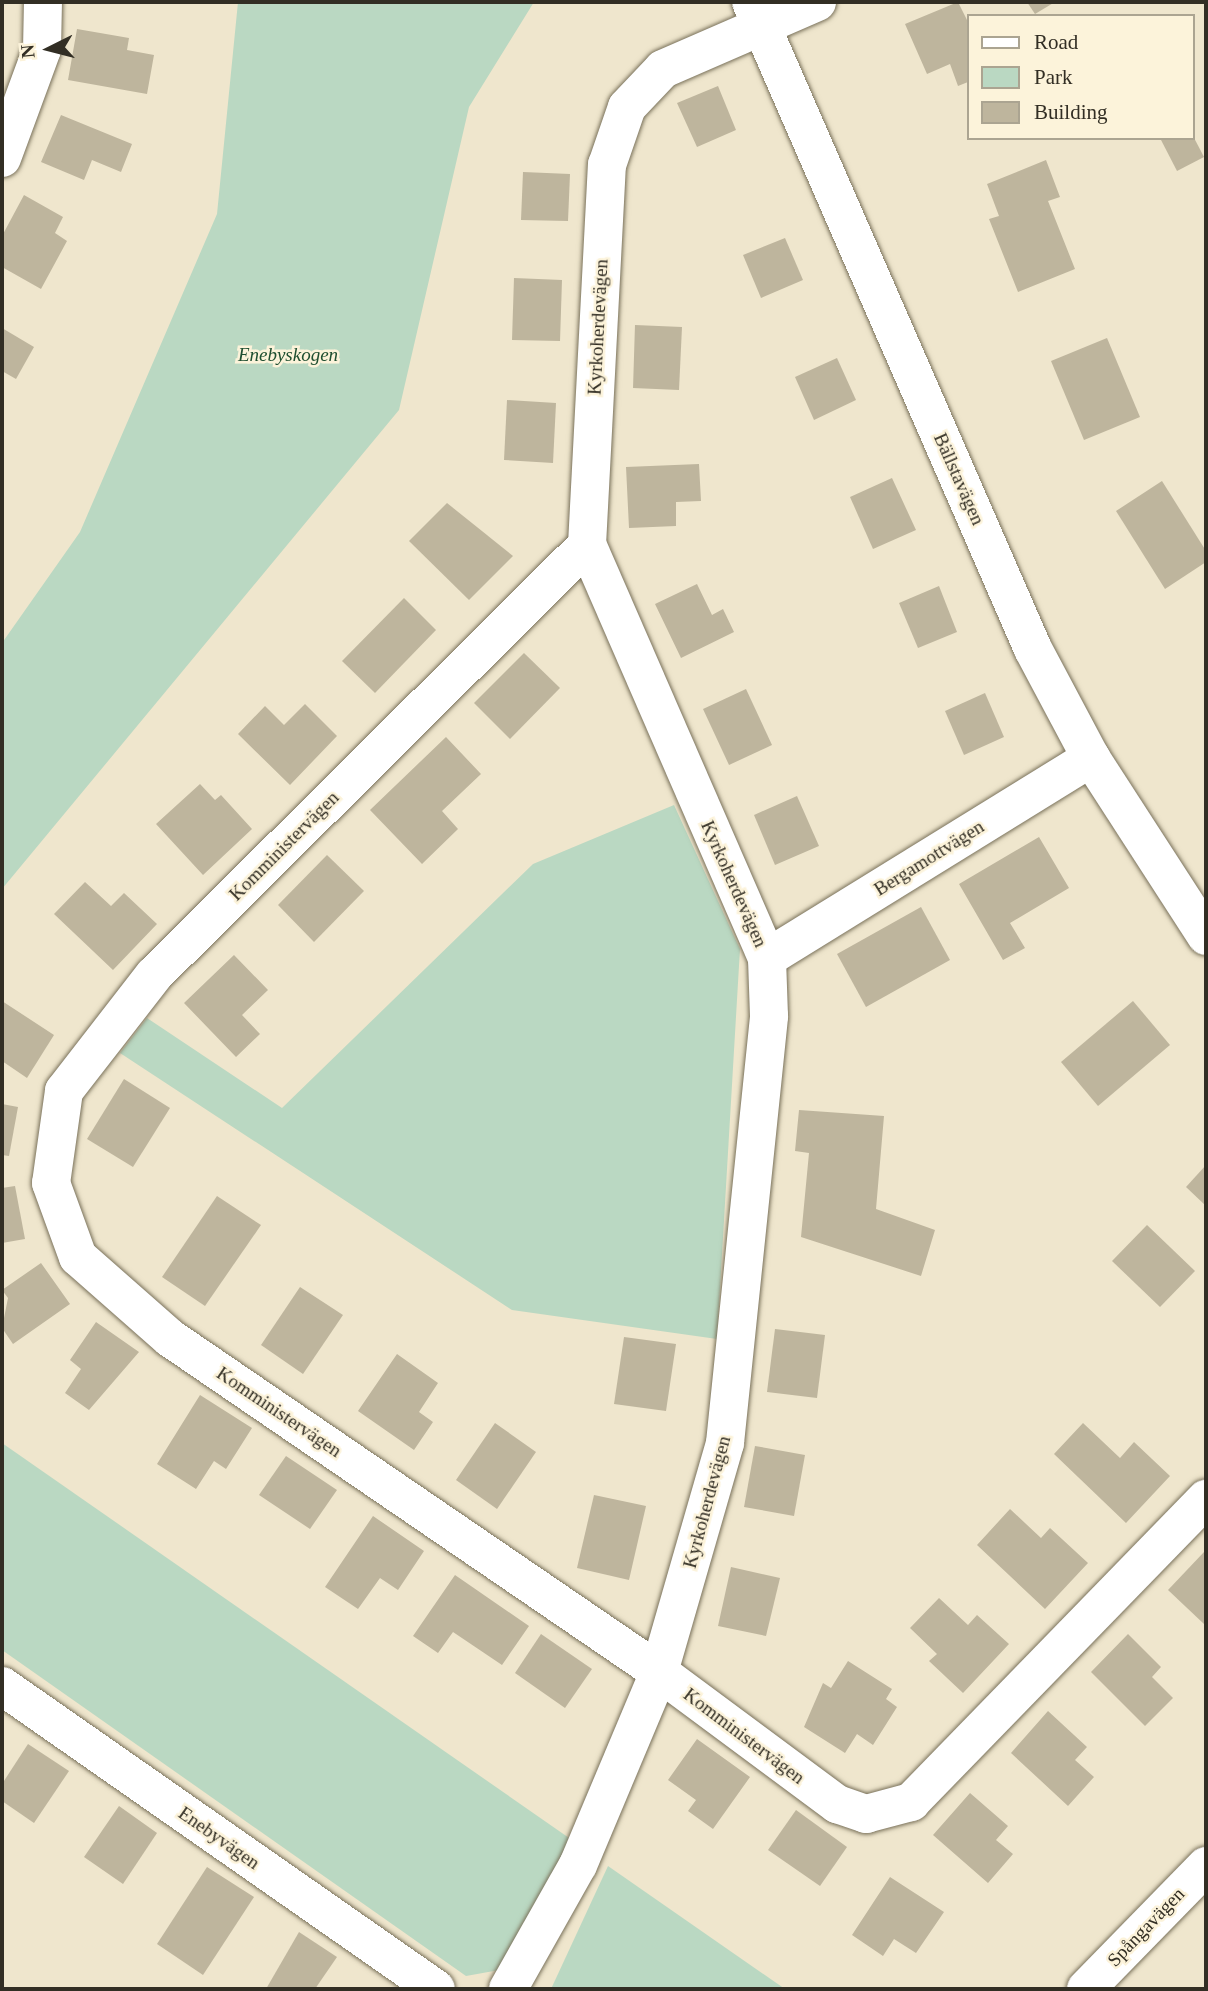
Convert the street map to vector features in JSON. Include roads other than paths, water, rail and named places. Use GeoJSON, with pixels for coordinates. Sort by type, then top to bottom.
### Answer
{"type":"FeatureCollection","features":[{"type":"Feature","properties":{"kind":"street"},"geometry":{"type":"LineString","coordinates":[[2,158],[42,49],[43,2]]}},
{"type":"Feature","properties":{"kind":"street","name":"Kyrkoherdevägen"},"geometry":{"type":"LineString","coordinates":[[508,1989],[578,1865],[659,1672],[725,1443],[769,1016],[766,957],[587,545],[607,164],[626,107],[663,69],[757,16],[817,2]]}},
{"type":"Feature","properties":{"kind":"street","name":"Bällstavägen"},"geometry":{"type":"LineString","coordinates":[[757,16],[1033,649],[1091,758],[1206,936]]}},
{"type":"Feature","properties":{"kind":"street","name":"Komministervägen"},"geometry":{"type":"LineString","coordinates":[[587,545],[154,975],[64,1091],[51,1183],[78,1256],[170,1338],[659,1672],[836,1804],[866,1814],[911,1802],[1206,1499]]}},
{"type":"Feature","properties":{"kind":"street","name":"Bergamottvägen"},"geometry":{"type":"LineString","coordinates":[[766,957],[1091,758]]}},
{"type":"Feature","properties":{"kind":"street","name":"Enebyvägen"},"geometry":{"type":"LineString","coordinates":[[2,1686],[436,1989]]}},
{"type":"Feature","properties":{"kind":"street","name":"Spångavägen"},"geometry":{"type":"LineString","coordinates":[[1086,1989],[1206,1866]]}},
{"type":"Feature","properties":{"kind":"park label","name":"Enebyskogen"},"geometry":{"type":"Point","coordinates":[288,355]}}]}
